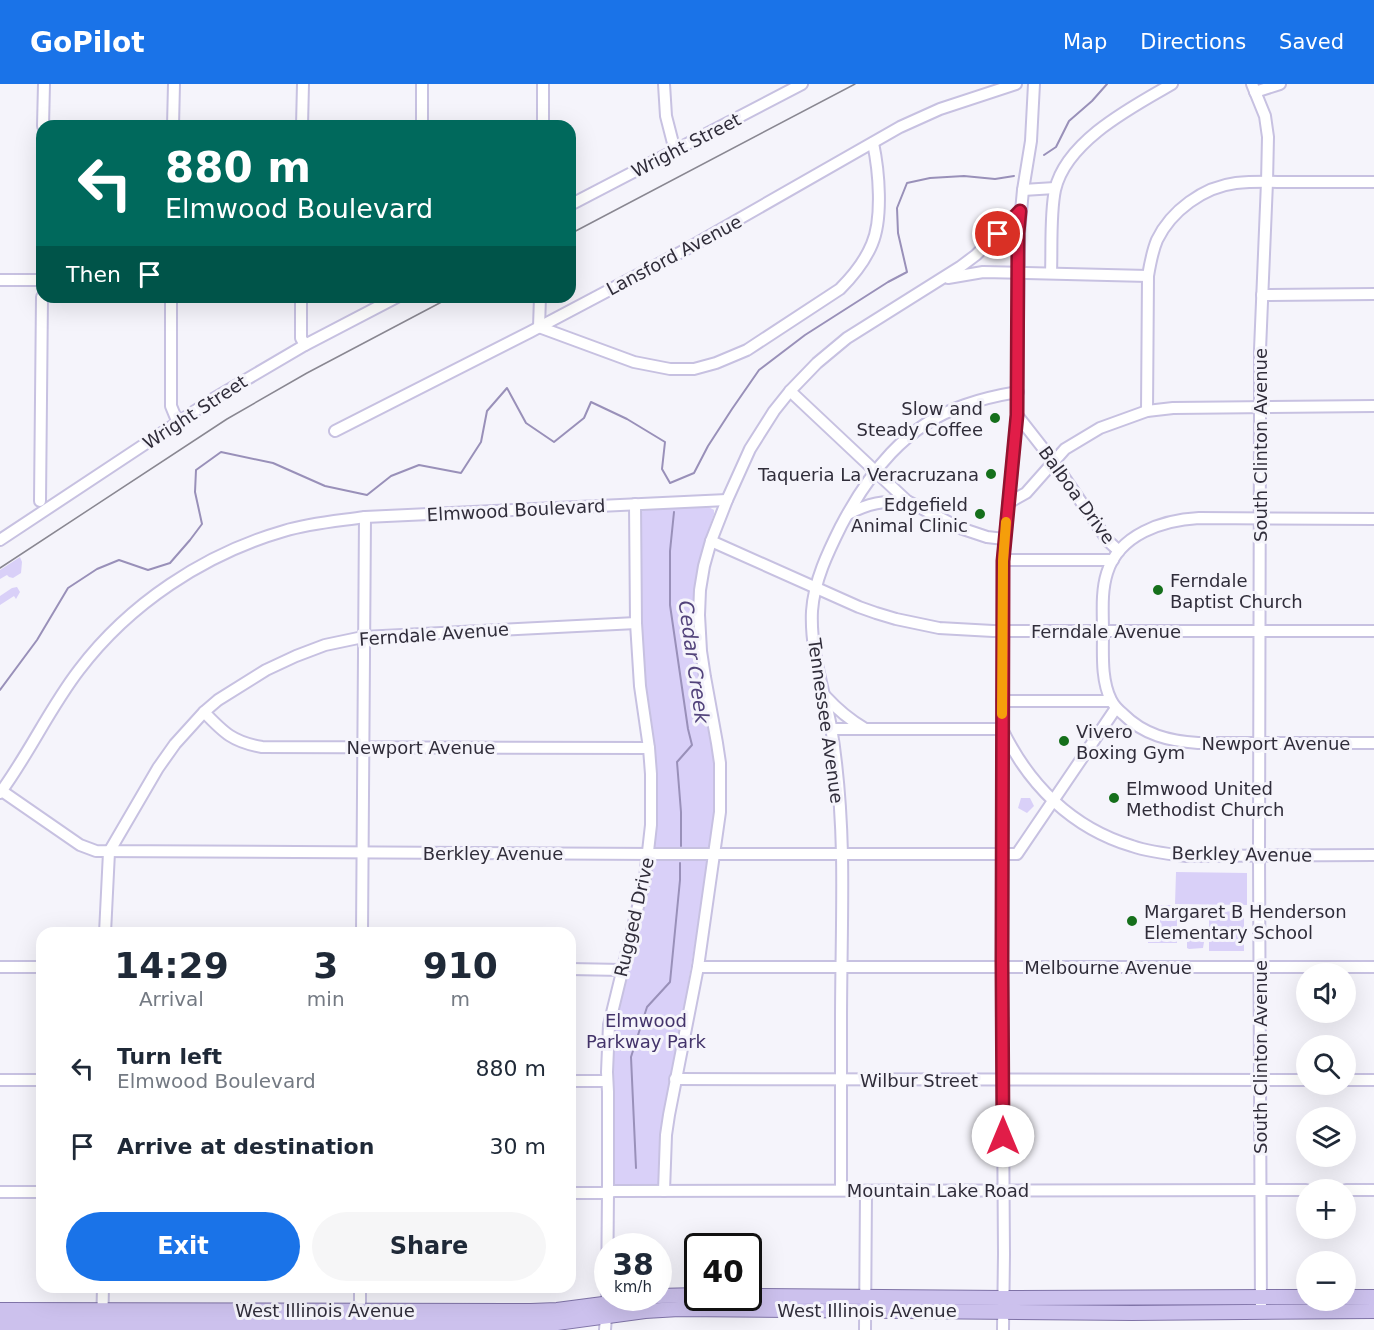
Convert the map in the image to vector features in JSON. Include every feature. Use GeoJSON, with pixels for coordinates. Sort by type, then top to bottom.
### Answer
{"type":"FeatureCollection","features":[{"type":"Feature","properties":{"kind":"main road","name":"West Illinois Avenue"},"geometry":{"type":"LineString","coordinates":[[762,1297],[866,1303]]}},
{"type":"Feature","properties":{"kind":"main road","name":"West Illinois Avenue"},"geometry":{"type":"LineString","coordinates":[[1004,1305],[1132,1297],[1296,1297]]}},
{"type":"Feature","properties":{"kind":"main road"},"geometry":{"type":"LineString","coordinates":[[1132,1297],[1132,1313]]}},
{"type":"Feature","properties":{"kind":"main road"},"geometry":{"type":"LineString","coordinates":[[1356,1297],[1374,1297]]}},
{"type":"Feature","properties":{"kind":"main road","name":"West Illinois Avenue"},"geometry":{"type":"LineString","coordinates":[[762,1303],[1004,1305],[1132,1313],[1374,1311]]}},
{"type":"Feature","properties":{"kind":"main road","name":"West Illinois Avenue"},"geometry":{"type":"LineString","coordinates":[[0,1323],[232,1317],[360,1321],[479,1318],[557,1310],[606,1316],[684,1307]]}},
{"type":"Feature","properties":{"kind":"main road","name":"West Illinois Avenue"},"geometry":{"type":"LineString","coordinates":[[0,1310],[102,1321]]}},
{"type":"Feature","properties":{"kind":"street"},"geometry":{"type":"LineString","coordinates":[[44,84],[44,120]]}},
{"type":"Feature","properties":{"kind":"street"},"geometry":{"type":"LineString","coordinates":[[173,120],[174,84]]}},
{"type":"Feature","properties":{"kind":"street"},"geometry":{"type":"LineString","coordinates":[[302,120],[303,84]]}},
{"type":"Feature","properties":{"kind":"street"},"geometry":{"type":"LineString","coordinates":[[422,84],[422,120]]}},
{"type":"Feature","properties":{"kind":"street"},"geometry":{"type":"LineString","coordinates":[[543,84],[543,120]]}},
{"type":"Feature","properties":{"kind":"street"},"geometry":{"type":"LineString","coordinates":[[664,84],[666,116],[675,151]]}},
{"type":"Feature","properties":{"kind":"street","name":"Wright Street"},"geometry":{"type":"LineString","coordinates":[[576,202],[675,151],[779,90],[802,84]]}},
{"type":"Feature","properties":{"kind":"street","name":"Lansford Avenue"},"geometry":{"type":"LineString","coordinates":[[335,431],[683,252],[900,127],[940,109],[1016,84]]}},
{"type":"Feature","properties":{"kind":"street"},"geometry":{"type":"LineString","coordinates":[[1003,1330],[1003,561],[1017,415],[1018,233],[1031,141],[1034,84]]}},
{"type":"Feature","properties":{"kind":"street"},"geometry":{"type":"LineString","coordinates":[[1051,273],[1053,203],[1055,188],[1063,169],[1084,142],[1123,113],[1172,84]]}},
{"type":"Feature","properties":{"kind":"street"},"geometry":{"type":"LineString","coordinates":[[1254,88],[1280,84]]}},
{"type":"Feature","properties":{"kind":"street","name":"South Clinton Avenue"},"geometry":{"type":"LineString","coordinates":[[1254,88],[1267,126],[1260,406],[1261,1312]]}},
{"type":"Feature","properties":{"kind":"street"},"geometry":{"type":"LineString","coordinates":[[540,303],[539,327],[634,362],[670,369],[694,369],[747,350],[840,289],[864,260],[877,227],[879,201],[877,163],[873,143]]}},
{"type":"Feature","properties":{"kind":"street"},"geometry":{"type":"LineString","coordinates":[[1147,411],[1148,276],[1157,241],[1175,214],[1186,204],[1211,189],[1234,183],[1374,182]]}},
{"type":"Feature","properties":{"kind":"street"},"geometry":{"type":"LineString","coordinates":[[1023,190],[1055,188]]}},
{"type":"Feature","properties":{"kind":"street"},"geometry":{"type":"LineString","coordinates":[[664,1191],[666,1135],[698,968],[720,812],[720,763],[701,651],[699,615],[700,590],[711,541],[750,449],[762,428],[790,391],[848,338],[976,255],[1020,211]]}},
{"type":"Feature","properties":{"kind":"street"},"geometry":{"type":"LineString","coordinates":[[942,279],[983,272],[1148,276]]}},
{"type":"Feature","properties":{"kind":"street"},"geometry":{"type":"LineString","coordinates":[[0,280],[36,280]]}},
{"type":"Feature","properties":{"kind":"street"},"geometry":{"type":"LineString","coordinates":[[1262,294],[1374,294]]}},
{"type":"Feature","properties":{"kind":"street"},"geometry":{"type":"LineString","coordinates":[[40,501],[42,303]]}},
{"type":"Feature","properties":{"kind":"street"},"geometry":{"type":"LineString","coordinates":[[171,303],[171,406],[178,423]]}},
{"type":"Feature","properties":{"kind":"street"},"geometry":{"type":"LineString","coordinates":[[301,303],[301,338],[304,345]]}},
{"type":"Feature","properties":{"kind":"street","name":"Wright Street"},"geometry":{"type":"LineString","coordinates":[[0,540],[222,392],[304,345],[385,303]]}},
{"type":"Feature","properties":{"kind":"street"},"geometry":{"type":"LineString","coordinates":[[564,313],[563,327],[566,337]]}},
{"type":"Feature","properties":{"kind":"street"},"geometry":{"type":"LineString","coordinates":[[790,391],[907,501],[960,528],[987,537],[1004,539]]}},
{"type":"Feature","properties":{"kind":"street","name":"Tennessee Avenue"},"geometry":{"type":"LineString","coordinates":[[841,1190],[842,853],[831,729],[816,660],[813,634],[812,610],[816,587],[822,567],[847,514],[865,484],[887,455],[911,434],[936,418],[963,405],[1017,392]]}},
{"type":"Feature","properties":{"kind":"street"},"geometry":{"type":"LineString","coordinates":[[1008,504],[1026,493],[1065,450],[1100,428],[1147,411],[1173,408],[1260,406],[1374,406]]}},
{"type":"Feature","properties":{"kind":"street","name":"Balboa Drive"},"geometry":{"type":"LineString","coordinates":[[1017,415],[1053,462],[1116,556],[1107,572],[1104,586],[1103,630],[1104,669],[1107,689],[1114,704]]}},
{"type":"Feature","properties":{"kind":"street","name":"Elmwood Boulevard"},"geometry":{"type":"LineString","coordinates":[[1,792],[79,669],[111,633],[146,602],[191,571],[259,538],[286,530],[365,517],[727,500]]}},
{"type":"Feature","properties":{"kind":"street"},"geometry":{"type":"LineString","coordinates":[[847,514],[884,501],[907,501]]}},
{"type":"Feature","properties":{"kind":"street","name":"Rugged Drive"},"geometry":{"type":"LineString","coordinates":[[606,1316],[609,1025],[645,878],[649,854],[651,800],[649,748],[640,686],[636,623],[635,504]]}},
{"type":"Feature","properties":{"kind":"street"},"geometry":{"type":"LineString","coordinates":[[362,927],[365,517]]}},
{"type":"Feature","properties":{"kind":"street"},"geometry":{"type":"LineString","coordinates":[[1003,561],[1116,556],[1130,540],[1143,532],[1157,525],[1179,519],[1374,519]]}},
{"type":"Feature","properties":{"kind":"street","name":"Ferndale Avenue"},"geometry":{"type":"LineString","coordinates":[[711,541],[859,607],[904,621],[939,628],[1002,631],[1374,631]]}},
{"type":"Feature","properties":{"kind":"street","name":"Ferndale Avenue"},"geometry":{"type":"LineString","coordinates":[[109,852],[158,768],[175,744],[204,712],[246,682],[296,656],[325,645],[363,637],[636,623]]}},
{"type":"Feature","properties":{"kind":"street"},"geometry":{"type":"LineString","coordinates":[[825,696],[850,720],[867,729]]}},
{"type":"Feature","properties":{"kind":"street"},"geometry":{"type":"LineString","coordinates":[[1002,701],[1114,704]]}},
{"type":"Feature","properties":{"kind":"street"},"geometry":{"type":"LineString","coordinates":[[1003,854],[1017,854],[1114,704]]}},
{"type":"Feature","properties":{"kind":"street","name":"Newport Avenue"},"geometry":{"type":"LineString","coordinates":[[1114,704],[1131,722],[1144,730],[1161,738],[1182,742],[1374,743]]}},
{"type":"Feature","properties":{"kind":"street","name":"Newport Avenue"},"geometry":{"type":"LineString","coordinates":[[204,712],[232,738],[262,747],[649,748]]}},
{"type":"Feature","properties":{"kind":"street"},"geometry":{"type":"LineString","coordinates":[[831,729],[1002,729]]}},
{"type":"Feature","properties":{"kind":"street","name":"Berkley Avenue"},"geometry":{"type":"LineString","coordinates":[[1002,729],[1013,751],[1030,775],[1053,800],[1082,824],[1132,847],[1186,856],[1374,855]]}},
{"type":"Feature","properties":{"kind":"street","name":"Berkley Avenue"},"geometry":{"type":"LineString","coordinates":[[1,792],[80,845],[96,851],[109,852],[1003,854]]}},
{"type":"Feature","properties":{"kind":"street"},"geometry":{"type":"LineString","coordinates":[[105,927],[109,852]]}},
{"type":"Feature","properties":{"kind":"street"},"geometry":{"type":"LineString","coordinates":[[0,967],[36,967]]}},
{"type":"Feature","properties":{"kind":"street","name":"Melbourne Avenue"},"geometry":{"type":"LineString","coordinates":[[698,968],[1374,967]]}},
{"type":"Feature","properties":{"kind":"street"},"geometry":{"type":"LineString","coordinates":[[576,969],[622,970]]}},
{"type":"Feature","properties":{"kind":"street","name":"Wilbur Street"},"geometry":{"type":"LineString","coordinates":[[675,1079],[1296,1080]]}},
{"type":"Feature","properties":{"kind":"street"},"geometry":{"type":"LineString","coordinates":[[0,1080],[36,1080]]}},
{"type":"Feature","properties":{"kind":"street"},"geometry":{"type":"LineString","coordinates":[[1356,1080],[1374,1080]]}},
{"type":"Feature","properties":{"kind":"street"},"geometry":{"type":"LineString","coordinates":[[576,1081],[607,1081]]}},
{"type":"Feature","properties":{"kind":"street","name":"Mountain Lake Road"},"geometry":{"type":"LineString","coordinates":[[576,1193],[841,1190],[1296,1191]]}},
{"type":"Feature","properties":{"kind":"street"},"geometry":{"type":"LineString","coordinates":[[1356,1190],[1374,1190]]}},
{"type":"Feature","properties":{"kind":"street"},"geometry":{"type":"LineString","coordinates":[[865,1330],[866,1191]]}},
{"type":"Feature","properties":{"kind":"street"},"geometry":{"type":"LineString","coordinates":[[0,1192],[36,1192]]}},
{"type":"Feature","properties":{"kind":"street"},"geometry":{"type":"LineString","coordinates":[[102,1321],[103,1293]]}},
{"type":"Feature","properties":{"kind":"street"},"geometry":{"type":"LineString","coordinates":[[360,1293],[360,1321]]}},
{"type":"Feature","properties":{"kind":"green space","name":"Elmwood Parkway Park"},"geometry":{"type":"Polygon","coordinates":[[[707,506],[714,510],[714,514],[699,566],[695,593],[695,620],[715,761],[716,798],[707,871],[662,1139],[660,1181],[655,1186],[615,1186],[612,1183],[611,1056],[614,1025],[651,872],[645,685],[639,596],[639,515],[644,510],[707,506]]]}},
{"type":"Feature","properties":{"kind":"green space"},"geometry":{"type":"Polygon","coordinates":[[[20,557],[21,573],[13,578],[7,575],[0,579],[0,570],[20,557]]]}},
{"type":"Feature","properties":{"kind":"green space"},"geometry":{"type":"Polygon","coordinates":[[[17,587],[20,592],[16,599],[14,596],[0,605],[0,596],[17,587]]]}},
{"type":"Feature","properties":{"kind":"green space"},"geometry":{"type":"Polygon","coordinates":[[[1021,798],[1030,798],[1034,806],[1027,813],[1018,808],[1021,798]]]}},
{"type":"Feature","properties":{"kind":"green space"},"geometry":{"type":"Polygon","coordinates":[[[1176,872],[1247,873],[1247,905],[1175,904],[1176,872]]]}},
{"type":"Feature","properties":{"kind":"green space"},"geometry":{"type":"Polygon","coordinates":[[[1160,905],[1177,905],[1177,943],[1148,943],[1148,930],[1160,930],[1160,905]]]}},
{"type":"Feature","properties":{"kind":"green space"},"geometry":{"type":"Polygon","coordinates":[[[1244,911],[1244,951],[1209,951],[1209,912],[1244,911]]]}},
{"type":"Feature","properties":{"kind":"green space"},"geometry":{"type":"Polygon","coordinates":[[[1191,937],[1200,938],[1204,942],[1203,948],[1187,948],[1187,940],[1191,937]]]}},
{"type":"Feature","properties":{"kind":"waterway"},"geometry":{"type":"LineString","coordinates":[[1044,155],[1056,147],[1069,121],[1107,84]]}},
{"type":"Feature","properties":{"kind":"waterway"},"geometry":{"type":"LineString","coordinates":[[0,690],[37,640],[68,588],[97,569],[119,560],[148,570],[170,563],[202,524],[195,492],[196,470],[221,452],[273,463],[325,486],[367,495],[391,476],[419,465],[461,473],[481,442],[487,411],[507,388],[526,423],[554,442],[584,418],[591,402],[627,419],[665,442],[662,469],[670,483],[694,473],[708,446],[759,370],[805,335],[907,272],[898,233],[897,208],[907,183],[930,178],[964,176],[995,179],[1014,176]]}},
{"type":"Feature","properties":{"kind":"waterway","name":"Cedar Creek"},"geometry":{"type":"LineString","coordinates":[[674,512],[670,551],[670,605],[692,745],[677,762],[681,846]]}},
{"type":"Feature","properties":{"kind":"waterway","name":"Cedar Creek"},"geometry":{"type":"LineString","coordinates":[[636,1168],[631,1057],[647,1007],[670,982],[680,863]]}},
{"type":"Feature","properties":{"kind":"tram line"},"geometry":{"type":"LineString","coordinates":[[576,231],[855,84]]}},
{"type":"Feature","properties":{"kind":"tram line"},"geometry":{"type":"LineString","coordinates":[[0,568],[227,419],[307,373],[440,303]]}},
{"type":"Feature","properties":{"kind":"slow traffic"},"geometry":{"type":"LineString","coordinates":[[1002,714],[1003,561],[1006,522]]}},
{"type":"Feature","properties":{"kind":"place","name":"Slow and Steady Coffee"},"geometry":{"type":"Point","coordinates":[995,418]}},
{"type":"Feature","properties":{"kind":"place","name":"Taqueria La Veracruzana"},"geometry":{"type":"Point","coordinates":[991,474]}},
{"type":"Feature","properties":{"kind":"place","name":"Edgefield Animal Clinic"},"geometry":{"type":"Point","coordinates":[980,514]}},
{"type":"Feature","properties":{"kind":"place","name":"Ferndale Baptist Church"},"geometry":{"type":"Point","coordinates":[1158,590]}},
{"type":"Feature","properties":{"kind":"place","name":"Vivero Boxing Gym"},"geometry":{"type":"Point","coordinates":[1064,741]}},
{"type":"Feature","properties":{"kind":"place","name":"Elmwood United Methodist Church"},"geometry":{"type":"Point","coordinates":[1114,798]}},
{"type":"Feature","properties":{"kind":"place","name":"Margaret B Henderson Elementary School"},"geometry":{"type":"Point","coordinates":[1132,921]}},
{"type":"Feature","properties":{"kind":"route"},"geometry":{"type":"LineString","coordinates":[[998,234],[1020,211],[1017,415],[1003,561],[1003,1136]]}}]}
